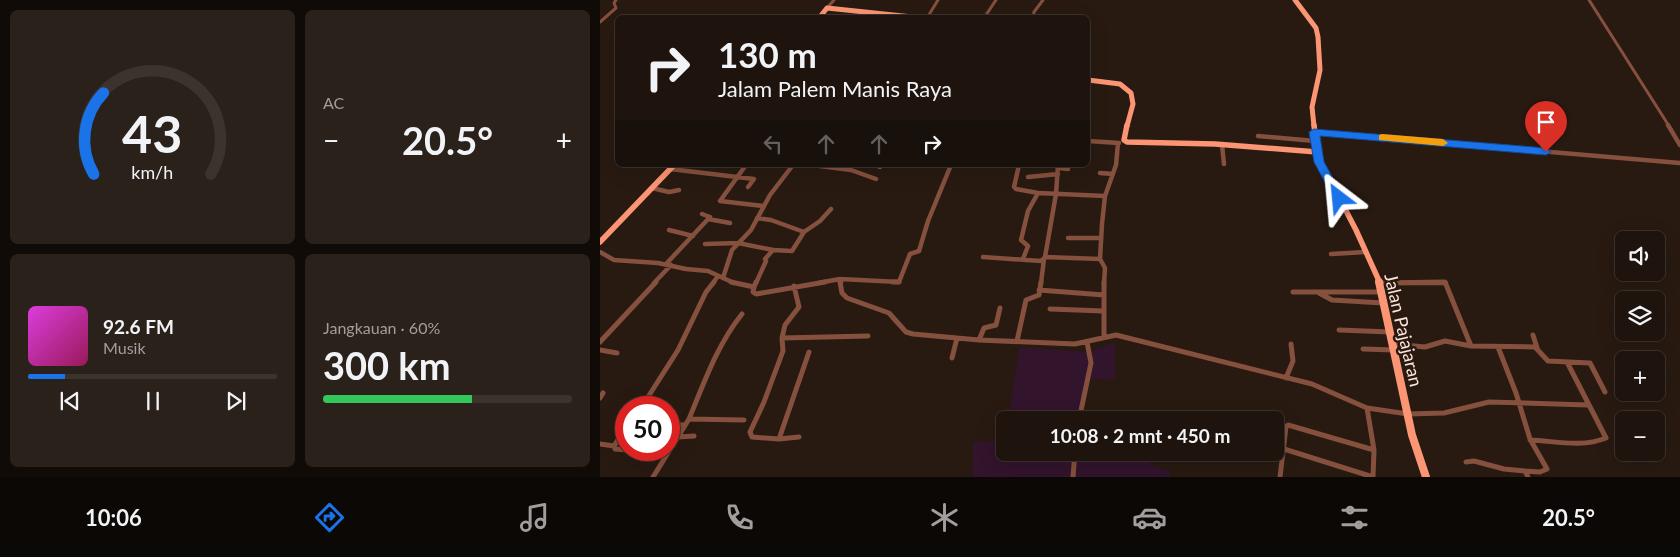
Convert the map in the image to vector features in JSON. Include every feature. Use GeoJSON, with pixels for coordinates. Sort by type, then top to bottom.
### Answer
{"type":"FeatureCollection","features":[{"type":"Feature","properties":{"kind":"main road","name":"Jalan Pajajaran"},"geometry":{"type":"LineString","coordinates":[[1295,0],[1316,28],[1318,37],[1320,70],[1312,102],[1315,140],[1321,167],[1349,217],[1380,283],[1408,414],[1426,477]]}},
{"type":"Feature","properties":{"kind":"main road"},"geometry":{"type":"LineString","coordinates":[[821,15],[827,8],[894,15]]}},
{"type":"Feature","properties":{"kind":"main road"},"geometry":{"type":"LineString","coordinates":[[1090,80],[1120,84],[1131,93],[1132,106],[1125,130],[1125,141],[1222,145],[1317,152]]}},
{"type":"Feature","properties":{"kind":"main road"},"geometry":{"type":"LineString","coordinates":[[600,242],[655,189],[672,167]]}},
{"type":"Feature","properties":{"kind":"street"},"geometry":{"type":"LineString","coordinates":[[600,22],[616,8],[614,4],[616,0]]}},
{"type":"Feature","properties":{"kind":"street"},"geometry":{"type":"LineString","coordinates":[[827,8],[834,0]]}},
{"type":"Feature","properties":{"kind":"street"},"geometry":{"type":"LineString","coordinates":[[929,15],[938,0]]}},
{"type":"Feature","properties":{"kind":"street"},"geometry":{"type":"LineString","coordinates":[[986,15],[996,0]]}},
{"type":"Feature","properties":{"kind":"street"},"geometry":{"type":"LineString","coordinates":[[1034,15],[1043,0]]}},
{"type":"Feature","properties":{"kind":"street"},"geometry":{"type":"LineString","coordinates":[[1589,0],[1680,145]]}},
{"type":"Feature","properties":{"kind":"street"},"geometry":{"type":"LineString","coordinates":[[1314,132],[1680,163]]}},
{"type":"Feature","properties":{"kind":"street"},"geometry":{"type":"LineString","coordinates":[[1258,136],[1315,140]]}},
{"type":"Feature","properties":{"kind":"street"},"geometry":{"type":"LineString","coordinates":[[1090,141],[1118,143],[1125,141]]}},
{"type":"Feature","properties":{"kind":"street"},"geometry":{"type":"LineString","coordinates":[[1104,336],[1105,268],[1100,259],[1101,238],[1105,196],[1116,165],[1118,143]]}},
{"type":"Feature","properties":{"kind":"street"},"geometry":{"type":"LineString","coordinates":[[1222,145],[1224,164]]}},
{"type":"Feature","properties":{"kind":"street"},"geometry":{"type":"LineString","coordinates":[[672,167],[754,179],[748,187]]}},
{"type":"Feature","properties":{"kind":"street"},"geometry":{"type":"LineString","coordinates":[[744,167],[735,176],[730,189],[720,201],[763,206]]}},
{"type":"Feature","properties":{"kind":"street"},"geometry":{"type":"LineString","coordinates":[[649,396],[678,350],[706,292],[720,277],[730,254],[751,230],[763,206],[791,167]]}},
{"type":"Feature","properties":{"kind":"street"},"geometry":{"type":"LineString","coordinates":[[828,167],[851,170],[876,179]]}},
{"type":"Feature","properties":{"kind":"street"},"geometry":{"type":"LineString","coordinates":[[773,250],[765,260],[754,287],[754,294],[840,279],[898,282],[910,254],[917,252],[919,249],[949,167]]}},
{"type":"Feature","properties":{"kind":"street"},"geometry":{"type":"LineString","coordinates":[[1019,167],[1014,187],[1038,193],[1105,196]]}},
{"type":"Feature","properties":{"kind":"street"},"geometry":{"type":"LineString","coordinates":[[1017,341],[1026,300],[1036,297],[1039,290],[1056,194],[1058,167],[1068,169]]}},
{"type":"Feature","properties":{"kind":"street"},"geometry":{"type":"LineString","coordinates":[[1100,173],[1113,174]]}},
{"type":"Feature","properties":{"kind":"street"},"geometry":{"type":"LineString","coordinates":[[1028,177],[1058,174]]}},
{"type":"Feature","properties":{"kind":"street"},"geometry":{"type":"LineString","coordinates":[[655,189],[669,192],[678,190]]}},
{"type":"Feature","properties":{"kind":"street"},"geometry":{"type":"LineString","coordinates":[[1023,259],[1028,246],[1021,240],[1028,211],[1038,193]]}},
{"type":"Feature","properties":{"kind":"street"},"geometry":{"type":"LineString","coordinates":[[705,244],[738,243],[773,250],[792,251],[804,232],[820,221],[831,209]]}},
{"type":"Feature","properties":{"kind":"street"},"geometry":{"type":"LineString","coordinates":[[600,342],[710,216],[702,214]]}},
{"type":"Feature","properties":{"kind":"street"},"geometry":{"type":"LineString","coordinates":[[757,218],[771,220],[804,232]]}},
{"type":"Feature","properties":{"kind":"street"},"geometry":{"type":"LineString","coordinates":[[708,219],[730,223]]}},
{"type":"Feature","properties":{"kind":"street"},"geometry":{"type":"LineString","coordinates":[[669,230],[692,236]]}},
{"type":"Feature","properties":{"kind":"street"},"geometry":{"type":"LineString","coordinates":[[1068,238],[1101,238]]}},
{"type":"Feature","properties":{"kind":"street"},"geometry":{"type":"LineString","coordinates":[[600,252],[614,260],[669,265],[708,272],[736,284],[754,287]]}},
{"type":"Feature","properties":{"kind":"street"},"geometry":{"type":"LineString","coordinates":[[1331,254],[1366,252]]}},
{"type":"Feature","properties":{"kind":"street"},"geometry":{"type":"LineString","coordinates":[[983,256],[1041,261],[1045,258],[1100,259]]}},
{"type":"Feature","properties":{"kind":"street"},"geometry":{"type":"LineString","coordinates":[[840,279],[842,293],[847,298],[889,313],[906,332],[979,340],[1075,344],[1104,336],[1116,335],[1312,384],[1367,408],[1408,414],[1444,413],[1489,402],[1588,405]]}},
{"type":"Feature","properties":{"kind":"street"},"geometry":{"type":"LineString","coordinates":[[1380,283],[1445,282],[1471,346]]}},
{"type":"Feature","properties":{"kind":"street"},"geometry":{"type":"LineString","coordinates":[[794,286],[798,307],[785,325],[782,338],[783,351],[764,402],[750,432],[752,437],[779,439],[799,437]]}},
{"type":"Feature","properties":{"kind":"street"},"geometry":{"type":"LineString","coordinates":[[1039,290],[1104,295]]}},
{"type":"Feature","properties":{"kind":"street"},"geometry":{"type":"LineString","coordinates":[[1293,292],[1382,292]]}},
{"type":"Feature","properties":{"kind":"street"},"geometry":{"type":"LineString","coordinates":[[1319,293],[1332,300],[1385,303]]}},
{"type":"Feature","properties":{"kind":"street"},"geometry":{"type":"LineString","coordinates":[[979,340],[984,328],[996,324],[1000,308]]}},
{"type":"Feature","properties":{"kind":"street"},"geometry":{"type":"LineString","coordinates":[[1050,310],[1103,311]]}},
{"type":"Feature","properties":{"kind":"street"},"geometry":{"type":"LineString","coordinates":[[680,433],[689,419],[715,358],[730,329],[742,314]]}},
{"type":"Feature","properties":{"kind":"street"},"geometry":{"type":"LineString","coordinates":[[1338,330],[1392,332]]}},
{"type":"Feature","properties":{"kind":"street"},"geometry":{"type":"LineString","coordinates":[[1534,335],[1537,348],[1547,361],[1591,363],[1605,392]]}},
{"type":"Feature","properties":{"kind":"street"},"geometry":{"type":"LineString","coordinates":[[782,338],[868,336]]}},
{"type":"Feature","properties":{"kind":"street"},"geometry":{"type":"LineString","coordinates":[[952,358],[957,338]]}},
{"type":"Feature","properties":{"kind":"street"},"geometry":{"type":"LineString","coordinates":[[1363,349],[1425,347],[1445,341],[1471,346],[1537,348]]}},
{"type":"Feature","properties":{"kind":"street"},"geometry":{"type":"LineString","coordinates":[[1081,411],[1091,363],[1087,342]]}},
{"type":"Feature","properties":{"kind":"street"},"geometry":{"type":"LineString","coordinates":[[1286,378],[1293,361],[1291,344]]}},
{"type":"Feature","properties":{"kind":"street"},"geometry":{"type":"LineString","coordinates":[[1466,462],[1474,461],[1527,474],[1547,469],[1545,462],[1535,451],[1530,440],[1515,388],[1498,347]]}},
{"type":"Feature","properties":{"kind":"street"},"geometry":{"type":"LineString","coordinates":[[600,350],[617,353]]}},
{"type":"Feature","properties":{"kind":"street"},"geometry":{"type":"LineString","coordinates":[[779,439],[809,352]]}},
{"type":"Feature","properties":{"kind":"street"},"geometry":{"type":"LineString","coordinates":[[1530,440],[1570,444],[1605,439],[1567,362]]}},
{"type":"Feature","properties":{"kind":"street"},"geometry":{"type":"LineString","coordinates":[[1367,408],[1374,450],[1373,477],[1284,449],[1286,427],[1292,425],[1374,450]]}},
{"type":"Feature","properties":{"kind":"street"},"geometry":{"type":"LineString","coordinates":[[689,419],[744,420]]}},
{"type":"Feature","properties":{"kind":"street"},"geometry":{"type":"LineString","coordinates":[[680,425],[684,425]]}},
{"type":"Feature","properties":{"kind":"street"},"geometry":{"type":"LineString","coordinates":[[680,437],[694,436]]}},
{"type":"Feature","properties":{"kind":"street"},"geometry":{"type":"LineString","coordinates":[[600,444],[614,446],[615,449]]}},
{"type":"Feature","properties":{"kind":"street"},"geometry":{"type":"LineString","coordinates":[[653,477],[663,461]]}},
{"type":"Feature","properties":{"kind":"street"},"geometry":{"type":"LineString","coordinates":[[1073,477],[1074,461]]}},
{"type":"Feature","properties":{"kind":"street"},"geometry":{"type":"LineString","coordinates":[[1280,477],[1282,461]]}},
{"type":"Feature","properties":{"kind":"shaded area"},"geometry":{"type":"Polygon","coordinates":[[[1115,342],[1115,380],[1089,379],[1081,411],[1009,411],[1019,347],[1090,352],[1115,342]]]}},
{"type":"Feature","properties":{"kind":"shaded area"},"geometry":{"type":"Polygon","coordinates":[[[996,441],[996,461],[1148,461],[1150,464],[1170,472],[1170,477],[973,477],[973,442],[996,441]]]}},
{"type":"Feature","properties":{"kind":"slow traffic"},"geometry":{"type":"LineString","coordinates":[[1382,138],[1443,143]]}},
{"type":"Feature","properties":{"kind":"route"},"geometry":{"type":"LineString","coordinates":[[1339,198],[1319,162],[1314,132],[1546,152]]}}]}
